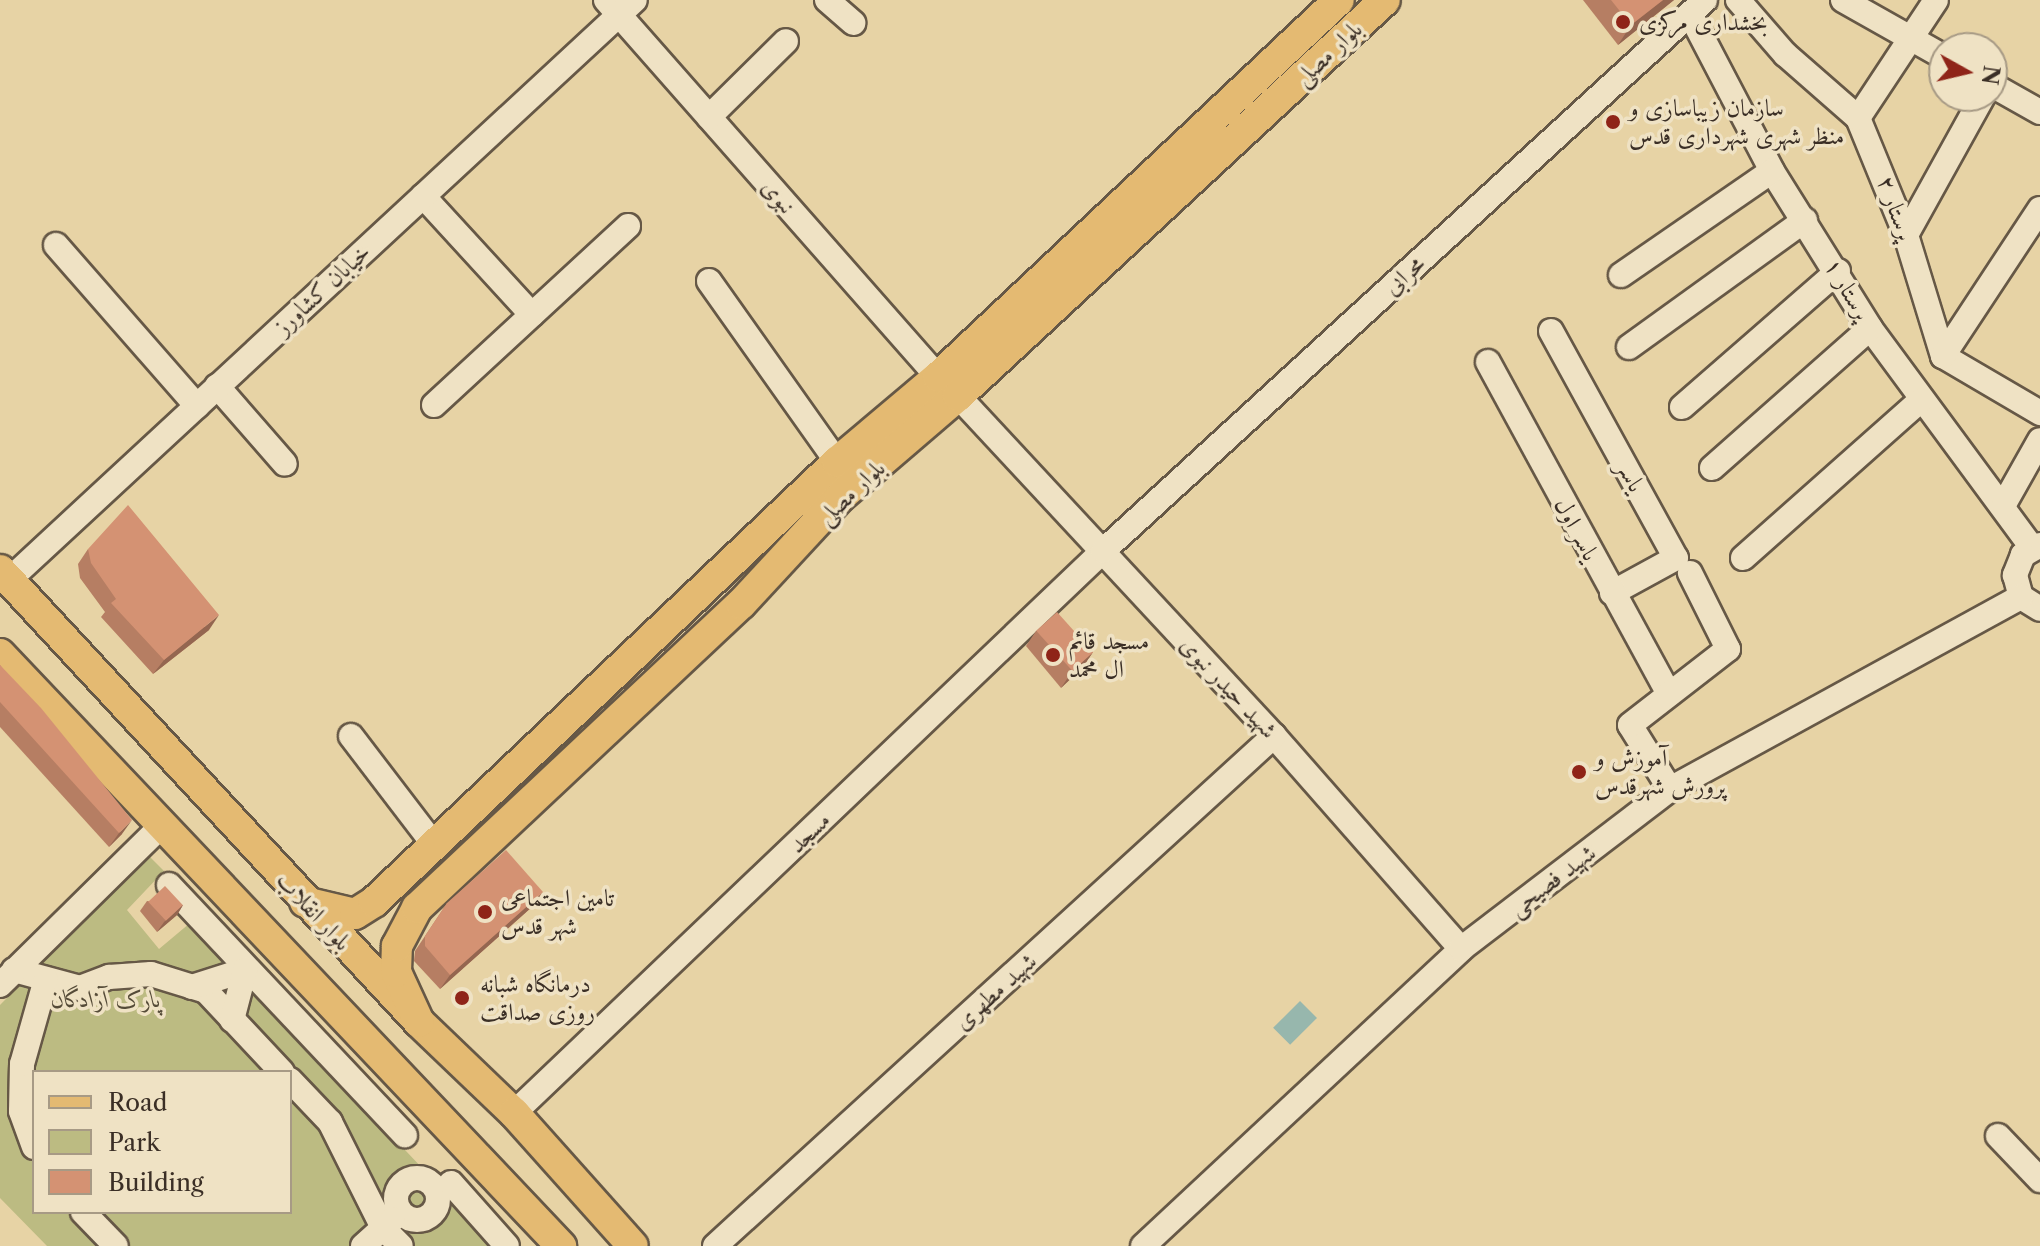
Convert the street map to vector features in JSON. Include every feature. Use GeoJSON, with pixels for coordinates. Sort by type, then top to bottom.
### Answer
{"type":"FeatureCollection","features":[{"type":"Feature","properties":{"kind":"main road","name":"بلوار مصلی"},"geometry":{"type":"LineString","coordinates":[[419,1022],[396,972],[397,946],[417,908],[741,604],[948,386],[1339,0]]}},
{"type":"Feature","properties":{"kind":"main road","name":"بلوار مصلی"},"geometry":{"type":"LineString","coordinates":[[305,902],[355,914],[374,902],[432,842],[619,674],[837,462],[948,386],[1385,0]]}},
{"type":"Feature","properties":{"kind":"main road","name":"بلوار انقلاب"},"geometry":{"type":"LineString","coordinates":[[4,575],[305,902],[419,1022],[514,1113],[633,1246]]}},
{"type":"Feature","properties":{"kind":"main road"},"geometry":{"type":"LineString","coordinates":[[0,654],[159,828],[561,1246]]}},
{"type":"Feature","properties":{"kind":"street"},"geometry":{"type":"LineString","coordinates":[[827,0],[853,23]]}},
{"type":"Feature","properties":{"kind":"street"},"geometry":{"type":"LineString","coordinates":[[1738,0],[1825,93],[1858,118],[1908,37],[1936,0]]}},
{"type":"Feature","properties":{"kind":"street"},"geometry":{"type":"LineString","coordinates":[[1843,0],[1928,48]]}},
{"type":"Feature","properties":{"kind":"street","name":"نبوی"},"geometry":{"type":"LineString","coordinates":[[620,5],[709,117],[948,386]]}},
{"type":"Feature","properties":{"kind":"street","name":"خیابان کشاورز"},"geometry":{"type":"LineString","coordinates":[[4,575],[197,406],[423,196],[620,5]]}},
{"type":"Feature","properties":{"kind":"street","name":"پرستار ۱"},"geometry":{"type":"LineString","coordinates":[[1697,7],[1772,171],[1838,271],[1870,328],[1920,401],[2036,546]]}},
{"type":"Feature","properties":{"kind":"street","name":"محرابی"},"geometry":{"type":"LineString","coordinates":[[1103,551],[1697,7]]}},
{"type":"Feature","properties":{"kind":"street"},"geometry":{"type":"LineString","coordinates":[[709,117],[786,41]]}},
{"type":"Feature","properties":{"kind":"street"},"geometry":{"type":"LineString","coordinates":[[2008,94],[2040,112]]}},
{"type":"Feature","properties":{"kind":"street"},"geometry":{"type":"LineString","coordinates":[[1906,235],[1974,112]]}},
{"type":"Feature","properties":{"kind":"street","name":"پرستار ۲"},"geometry":{"type":"LineString","coordinates":[[1858,118],[1906,235],[1943,356]]}},
{"type":"Feature","properties":{"kind":"street"},"geometry":{"type":"LineString","coordinates":[[1621,275],[1772,171]]}},
{"type":"Feature","properties":{"kind":"street"},"geometry":{"type":"LineString","coordinates":[[423,196],[532,315]]}},
{"type":"Feature","properties":{"kind":"street"},"geometry":{"type":"LineString","coordinates":[[2040,209],[1943,356],[2040,413]]}},
{"type":"Feature","properties":{"kind":"street"},"geometry":{"type":"LineString","coordinates":[[1629,347],[1805,220]]}},
{"type":"Feature","properties":{"kind":"street"},"geometry":{"type":"LineString","coordinates":[[434,405],[628,226]]}},
{"type":"Feature","properties":{"kind":"street"},"geometry":{"type":"LineString","coordinates":[[56,245],[197,406]]}},
{"type":"Feature","properties":{"kind":"street"},"geometry":{"type":"LineString","coordinates":[[1682,407],[1838,271]]}},
{"type":"Feature","properties":{"kind":"street"},"geometry":{"type":"LineString","coordinates":[[709,281],[837,462]]}},
{"type":"Feature","properties":{"kind":"street"},"geometry":{"type":"LineString","coordinates":[[1712,468],[1870,328]]}},
{"type":"Feature","properties":{"kind":"street","name":"یاسر"},"geometry":{"type":"LineString","coordinates":[[1551,331],[1676,558],[1612,593]]}},
{"type":"Feature","properties":{"kind":"street","name":"یاسر اول"},"geometry":{"type":"LineString","coordinates":[[1488,362],[1669,694]]}},
{"type":"Feature","properties":{"kind":"street"},"geometry":{"type":"LineString","coordinates":[[217,386],[285,464]]}},
{"type":"Feature","properties":{"kind":"street","name":"شهید حیدر نبوی"},"geometry":{"type":"LineString","coordinates":[[948,386],[1274,736],[1461,949]]}},
{"type":"Feature","properties":{"kind":"street"},"geometry":{"type":"LineString","coordinates":[[1743,558],[1920,401]]}},
{"type":"Feature","properties":{"kind":"street"},"geometry":{"type":"LineString","coordinates":[[2004,504],[2040,440]]}},
{"type":"Feature","properties":{"kind":"street"},"geometry":{"type":"LineString","coordinates":[[2030,603],[2017,564],[2036,546]]}},
{"type":"Feature","properties":{"kind":"street","name":"مسجد"},"geometry":{"type":"LineString","coordinates":[[514,1113],[1103,551]]}},
{"type":"Feature","properties":{"kind":"street"},"geometry":{"type":"LineString","coordinates":[[1670,789],[1630,725],[1728,649],[1690,573]]}},
{"type":"Feature","properties":{"kind":"street","name":"شهید فصیحی"},"geometry":{"type":"LineString","coordinates":[[1143,1246],[1461,949],[1670,789],[2030,603]]}},
{"type":"Feature","properties":{"kind":"street"},"geometry":{"type":"LineString","coordinates":[[351,736],[432,842]]}},
{"type":"Feature","properties":{"kind":"street","name":"شهید مطهری"},"geometry":{"type":"LineString","coordinates":[[715,1246],[1274,736]]}},
{"type":"Feature","properties":{"kind":"street"},"geometry":{"type":"LineString","coordinates":[[7,978],[159,828]]}},
{"type":"Feature","properties":{"kind":"street"},"geometry":{"type":"LineString","coordinates":[[169,885],[245,970],[405,1135]]}},
{"type":"Feature","properties":{"kind":"street"},"geometry":{"type":"LineString","coordinates":[[192,987],[245,970]]}},
{"type":"Feature","properties":{"kind":"street"},"geometry":{"type":"LineString","coordinates":[[232,1020],[245,970]]}},
{"type":"Feature","properties":{"kind":"street"},"geometry":{"type":"LineString","coordinates":[[7,978],[46,979],[80,988],[109,977],[151,974],[206,991],[280,1070]]}},
{"type":"Feature","properties":{"kind":"street"},"geometry":{"type":"LineString","coordinates":[[32,1141],[21,1111],[22,1064],[46,979]]}},
{"type":"Feature","properties":{"kind":"street"},"geometry":{"type":"LineString","coordinates":[[292,1082],[330,1122],[392,1220],[401,1246]]}},
{"type":"Feature","properties":{"kind":"street"},"geometry":{"type":"LineString","coordinates":[[1998,1136],[2040,1180]]}},
{"type":"Feature","properties":{"kind":"street"},"geometry":{"type":"LineString","coordinates":[[431,1160],[444,1188]]}},
{"type":"Feature","properties":{"kind":"street"},"geometry":{"type":"LineString","coordinates":[[363,1246],[392,1220],[397,1192],[406,1181],[427,1179],[444,1188],[507,1246]]}},
{"type":"Feature","properties":{"kind":"street"},"geometry":{"type":"LineString","coordinates":[[85,1214],[116,1246]]}},
{"type":"Feature","properties":{"kind":"green space","name":"پارک آزادگان"},"geometry":{"type":"Polygon","coordinates":[[[148,855],[164,871],[127,910],[159,949],[190,923],[496,1246],[47,1246],[0,1198],[0,1005],[148,855]]]}},
{"type":"Feature","properties":{"kind":"water"},"geometry":{"type":"Polygon","coordinates":[[[1300,1001],[1317,1018],[1290,1045],[1273,1028],[1300,1001]]]}},
{"type":"Feature","properties":{"kind":"building"},"geometry":{"type":"Polygon","coordinates":[[[1611,0],[1663,0],[1631,25],[1611,0]]]}},
{"type":"Feature","properties":{"kind":"building"},"geometry":{"type":"Polygon","coordinates":[[[128,505],[219,615],[164,660],[111,603],[116,599],[91,563],[88,549],[128,505]]]}},
{"type":"Feature","properties":{"kind":"building"},"geometry":{"type":"Polygon","coordinates":[[[1057,612],[1093,652],[1072,671],[1036,631],[1057,612]]]}},
{"type":"Feature","properties":{"kind":"building"},"geometry":{"type":"Polygon","coordinates":[[[0,665],[41,708],[132,820],[119,833],[0,702],[0,665]]]}},
{"type":"Feature","properties":{"kind":"building","name":"تامین اجتماعی شهر قدس"},"geometry":{"type":"Polygon","coordinates":[[[506,850],[543,892],[450,975],[425,946],[425,936],[447,903],[506,850]]]}},
{"type":"Feature","properties":{"kind":"building"},"geometry":{"type":"Polygon","coordinates":[[[165,886],[183,905],[166,921],[148,902],[165,886]]]}},
{"type":"Feature","properties":{"kind":"place","name":"بخشداری مرکزی"},"geometry":{"type":"Point","coordinates":[1623,22]}},
{"type":"Feature","properties":{"kind":"place","name":"سازمان زیباسازی و منظر شهری شهرداری قدس"},"geometry":{"type":"Point","coordinates":[1613,122]}},
{"type":"Feature","properties":{"kind":"place","name":"مسجد قائم ال محمد"},"geometry":{"type":"Point","coordinates":[1053,655]}},
{"type":"Feature","properties":{"kind":"place","name":"آموزش و پرورش شهرقدس"},"geometry":{"type":"Point","coordinates":[1579,772]}},
{"type":"Feature","properties":{"kind":"place","name":"تامین اجتماعی شهر قدس"},"geometry":{"type":"Point","coordinates":[485,912]}},
{"type":"Feature","properties":{"kind":"place","name":"درمانگاه شبانه روزی صداقت"},"geometry":{"type":"Point","coordinates":[462,998]}}]}
